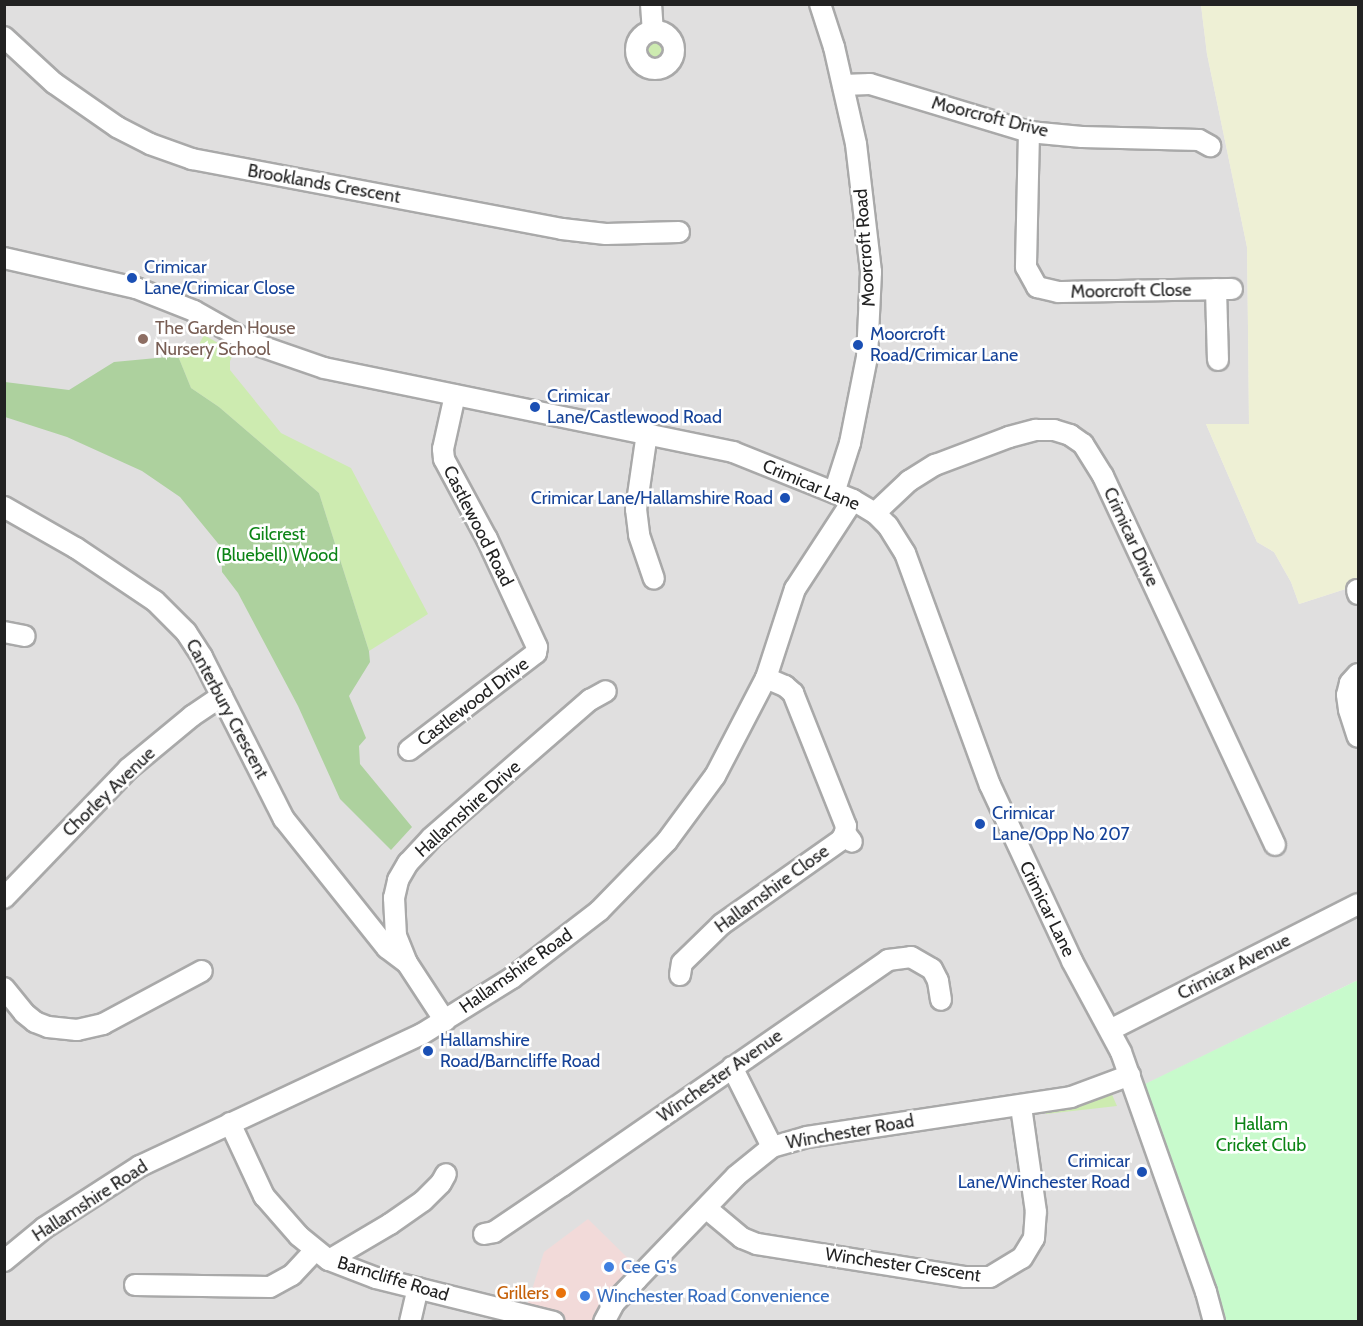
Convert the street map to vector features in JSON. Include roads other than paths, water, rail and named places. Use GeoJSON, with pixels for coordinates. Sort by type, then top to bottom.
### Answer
{"type":"FeatureCollection","features":[{"type":"Feature","properties":{"kind":"street"},"geometry":{"type":"LineString","coordinates":[[651,4],[653,30]]}},
{"type":"Feature","properties":{"kind":"street","name":"Moorcroft Road"},"geometry":{"type":"LineString","coordinates":[[820,4],[843,85],[864,203],[871,272],[870,326],[860,400],[834,493]]}},
{"type":"Feature","properties":{"kind":"street","name":"Brooklands Crescent"},"geometry":{"type":"LineString","coordinates":[[4,37],[21,55],[85,107],[150,144],[192,159],[562,229],[606,234],[679,231]]}},
{"type":"Feature","properties":{"kind":"street","name":"Moorcroft Drive"},"geometry":{"type":"LineString","coordinates":[[843,85],[870,84],[1029,132],[1082,137],[1199,140],[1210,146]]}},
{"type":"Feature","properties":{"kind":"street","name":"Moorcroft Close"},"geometry":{"type":"LineString","coordinates":[[1029,132],[1026,267],[1037,287],[1047,292],[1224,289],[1218,360]]}},
{"type":"Feature","properties":{"kind":"street","name":"Crimicar Lane"},"geometry":{"type":"LineString","coordinates":[[4,258],[136,288],[194,311],[249,342],[280,355],[355,376],[733,452],[853,500],[875,513],[888,526],[905,553],[990,785],[1072,961],[1110,1030],[1130,1075],[1206,1292],[1214,1322]]}},
{"type":"Feature","properties":{"kind":"street","name":"Castlewood Road"},"geometry":{"type":"LineString","coordinates":[[455,395],[443,449],[444,459],[487,540],[537,647],[536,653]]}},
{"type":"Feature","properties":{"kind":"street","name":"Crimicar Drive"},"geometry":{"type":"LineString","coordinates":[[875,513],[909,481],[935,465],[1009,437],[1036,430],[1054,430],[1070,435],[1083,444],[1103,476],[1275,845]]}},
{"type":"Feature","properties":{"kind":"street"},"geometry":{"type":"LineString","coordinates":[[647,433],[636,509],[639,535],[654,579]]}},
{"type":"Feature","properties":{"kind":"street","name":"Hallamshire Road"},"geometry":{"type":"LineString","coordinates":[[4,1261],[44,1228],[140,1166],[371,1059],[445,1021],[552,950],[599,911],[642,870],[693,809],[715,776],[766,678],[795,589],[853,500]]}},
{"type":"Feature","properties":{"kind":"street","name":"Canterbury Crescent"},"geometry":{"type":"LineString","coordinates":[[4,507],[76,548],[155,601],[186,632],[222,696],[284,819],[387,936],[396,958],[407,963],[445,1021]]}},
{"type":"Feature","properties":{"kind":"street"},"geometry":{"type":"LineString","coordinates":[[4,632],[25,636]]}},
{"type":"Feature","properties":{"kind":"street","name":"Castlewood Drive"},"geometry":{"type":"LineString","coordinates":[[409,750],[536,653]]}},
{"type":"Feature","properties":{"kind":"street"},"geometry":{"type":"LineString","coordinates":[[1359,674],[1350,683],[1347,695],[1349,710],[1359,737]]}},
{"type":"Feature","properties":{"kind":"street","name":"Hallamshire Close"},"geometry":{"type":"LineString","coordinates":[[680,975],[682,963],[722,924],[841,840],[850,839],[793,693],[785,686],[766,678]]}},
{"type":"Feature","properties":{"kind":"street","name":"Hallamshire Drive"},"geometry":{"type":"LineString","coordinates":[[387,936],[398,880],[408,863],[431,838],[590,700],[606,691]]}},
{"type":"Feature","properties":{"kind":"street","name":"Chorley Avenue"},"geometry":{"type":"LineString","coordinates":[[4,898],[128,769],[192,716],[222,696]]}},
{"type":"Feature","properties":{"kind":"street","name":"Crimicar Avenue"},"geometry":{"type":"LineString","coordinates":[[1110,1030],[1359,904]]}},
{"type":"Feature","properties":{"kind":"street","name":"Winchester Avenue"},"geometry":{"type":"LineString","coordinates":[[484,1234],[494,1232],[562,1186],[888,960],[911,957],[932,969],[938,981],[941,1000]]}},
{"type":"Feature","properties":{"kind":"street"},"geometry":{"type":"LineString","coordinates":[[4,988],[24,1013],[35,1022],[48,1027],[77,1030],[103,1024],[202,971]]}},
{"type":"Feature","properties":{"kind":"street"},"geometry":{"type":"LineString","coordinates":[[732,1067],[772,1147]]}},
{"type":"Feature","properties":{"kind":"street","name":"Winchester Road"},"geometry":{"type":"LineString","coordinates":[[604,1322],[614,1303],[755,1158],[772,1147],[807,1137],[1071,1097],[1130,1075]]}},
{"type":"Feature","properties":{"kind":"street","name":"Winchester Crescent"},"geometry":{"type":"LineString","coordinates":[[706,1208],[742,1238],[757,1244],[965,1277],[990,1277],[1002,1272],[1022,1258],[1034,1238],[1036,1212],[1021,1106]]}},
{"type":"Feature","properties":{"kind":"street","name":"Barncliffe Road"},"geometry":{"type":"LineString","coordinates":[[230,1124],[264,1196],[280,1216],[322,1255],[348,1269],[554,1322]]}},
{"type":"Feature","properties":{"kind":"street"},"geometry":{"type":"LineString","coordinates":[[135,1285],[157,1294],[270,1287],[322,1255],[390,1224],[423,1201],[441,1183],[446,1174]]}},
{"type":"Feature","properties":{"kind":"street"},"geometry":{"type":"LineString","coordinates":[[410,1322],[418,1288]]}},
{"type":"Feature","properties":{"kind":"place","name":"Crimicar Lane/Crimicar Close"},"geometry":{"type":"Point","coordinates":[132,278]}},
{"type":"Feature","properties":{"kind":"place","name":"The Garden House Nursery School"},"geometry":{"type":"Point","coordinates":[143,339]}},
{"type":"Feature","properties":{"kind":"place","name":"Moorcroft Road/Crimicar Lane"},"geometry":{"type":"Point","coordinates":[858,345]}},
{"type":"Feature","properties":{"kind":"place","name":"Crimicar Lane/Castlewood Road"},"geometry":{"type":"Point","coordinates":[535,407]}},
{"type":"Feature","properties":{"kind":"place","name":"Crimicar Lane/Hallamshire Road"},"geometry":{"type":"Point","coordinates":[785,498]}},
{"type":"Feature","properties":{"kind":"place","name":"Crimicar Lane/Opp No 207"},"geometry":{"type":"Point","coordinates":[980,824]}},
{"type":"Feature","properties":{"kind":"place","name":"Hallamshire Road/Barncliffe Road"},"geometry":{"type":"Point","coordinates":[428,1051]}},
{"type":"Feature","properties":{"kind":"place","name":"Crimicar Lane/Winchester Road"},"geometry":{"type":"Point","coordinates":[1142,1172]}},
{"type":"Feature","properties":{"kind":"place","name":"Cee G's"},"geometry":{"type":"Point","coordinates":[609,1267]}},
{"type":"Feature","properties":{"kind":"place","name":"Grillers"},"geometry":{"type":"Point","coordinates":[561,1293]}},
{"type":"Feature","properties":{"kind":"place","name":"Winchester Road Convenience"},"geometry":{"type":"Point","coordinates":[585,1296]}},
{"type":"Feature","properties":{"kind":"park label","name":"Gilcrest (Bluebell) Wood"},"geometry":{"type":"Point","coordinates":[277,545]}},
{"type":"Feature","properties":{"kind":"park label","name":"Hallam Cricket Club"},"geometry":{"type":"Point","coordinates":[1261,1135]}}]}
